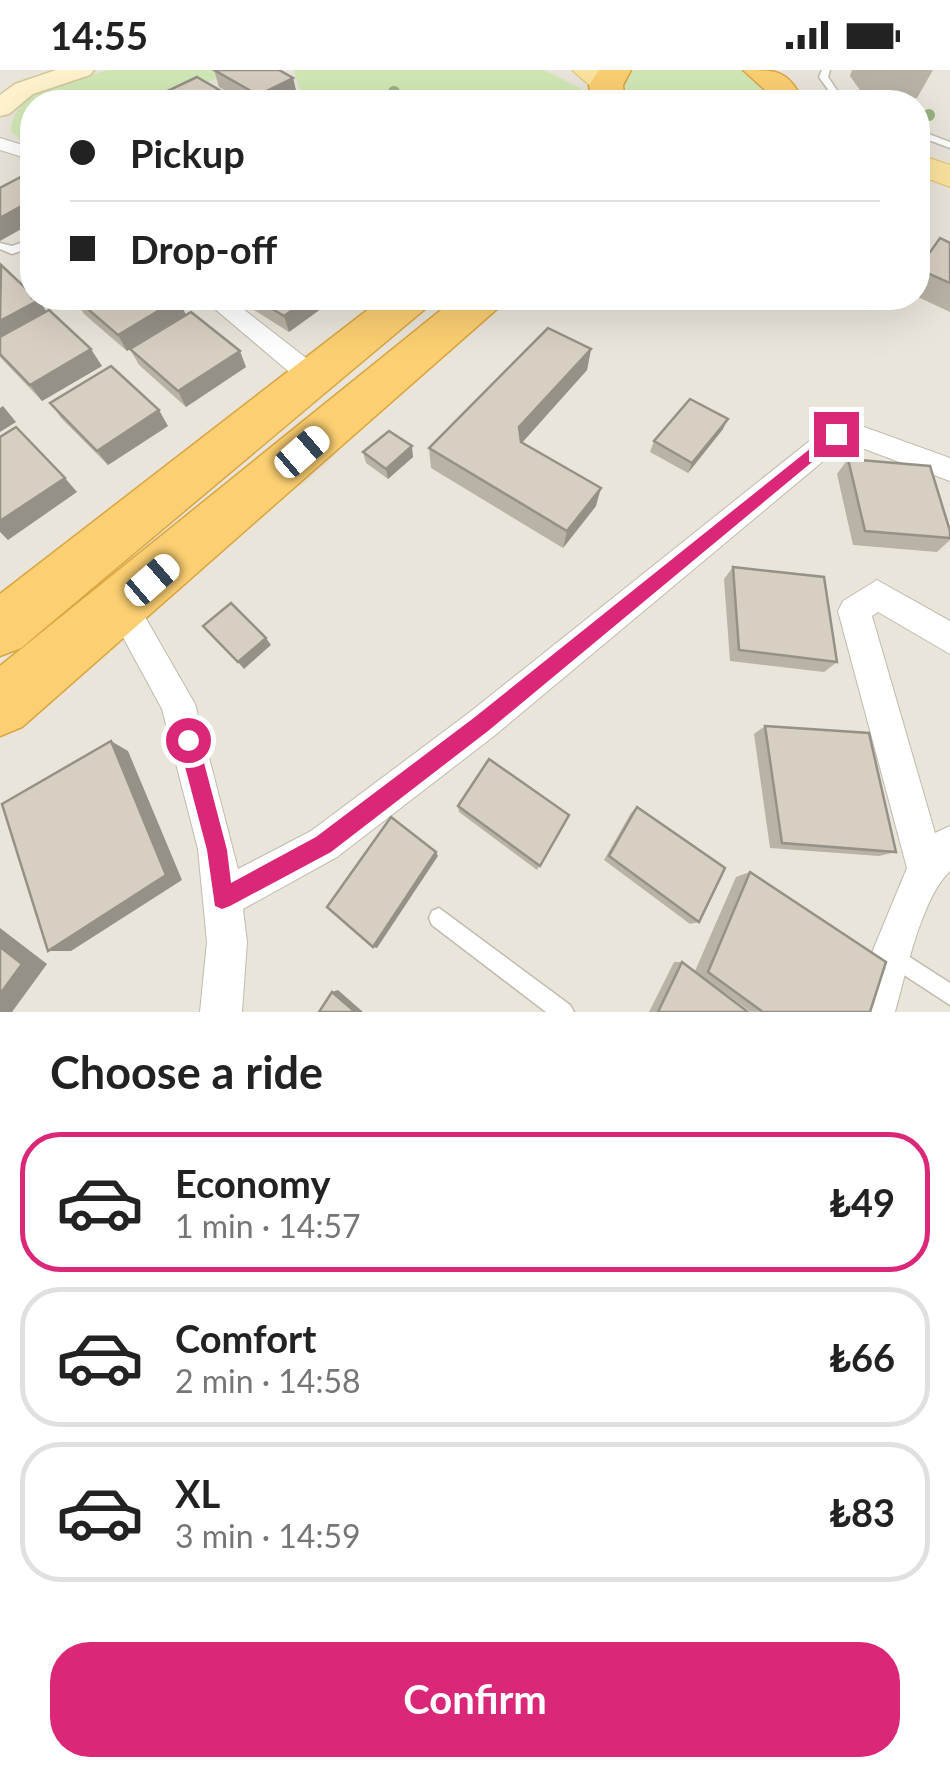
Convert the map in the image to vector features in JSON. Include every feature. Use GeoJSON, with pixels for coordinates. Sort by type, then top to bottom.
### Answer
{"type":"FeatureCollection","features":[{"type":"Feature","properties":{"kind":"highway"},"geometry":{"type":"LineString","coordinates":[[0,629],[395,310]]}},
{"type":"Feature","properties":{"kind":"highway"},"geometry":{"type":"LineString","coordinates":[[0,705],[469,310]]}},
{"type":"Feature","properties":{"kind":"street"},"geometry":{"type":"LineString","coordinates":[[24,90],[81,70]]}},
{"type":"Feature","properties":{"kind":"street"},"geometry":{"type":"LineString","coordinates":[[0,108],[12,94]]}},
{"type":"Feature","properties":{"kind":"street"},"geometry":{"type":"LineString","coordinates":[[229,310],[310,376]]}},
{"type":"Feature","properties":{"kind":"street"},"geometry":{"type":"LineString","coordinates":[[222,899],[324,844],[482,724],[842,430],[950,470]]}},
{"type":"Feature","properties":{"kind":"street"},"geometry":{"type":"LineString","coordinates":[[874,1012],[891,955],[938,856],[854,611],[877,594],[950,639]]}},
{"type":"Feature","properties":{"kind":"street"},"geometry":{"type":"LineString","coordinates":[[122,606],[178,704],[217,850],[227,942],[221,1012]]}},
{"type":"Feature","properties":{"kind":"lane"},"geometry":{"type":"LineString","coordinates":[[439,918],[562,1012]]}},
{"type":"Feature","properties":{"kind":"lane"},"geometry":{"type":"LineString","coordinates":[[891,955],[950,995]]}},
{"type":"Feature","properties":{"kind":"shaded area"},"geometry":{"type":"Polygon","coordinates":[[[0,70],[950,70],[950,1012],[0,1012],[0,70]]]}},
{"type":"Feature","properties":{"kind":"green space"},"geometry":{"type":"Polygon","coordinates":[[[107,70],[238,70],[187,90],[44,90],[107,70]]]}},
{"type":"Feature","properties":{"kind":"green space"},"geometry":{"type":"Polygon","coordinates":[[[294,70],[544,70],[582,90],[300,90],[294,70]]]}},
{"type":"Feature","properties":{"kind":"green space"},"geometry":{"type":"Polygon","coordinates":[[[633,70],[741,70],[761,90],[627,90],[624,85],[633,70]]]}},
{"type":"Feature","properties":{"kind":"green space"},"geometry":{"type":"Polygon","coordinates":[[[20,108],[20,139],[11,131],[20,108]]]}},
{"type":"Feature","properties":{"kind":"building"},"geometry":{"type":"Polygon","coordinates":[[[214,70],[279,70],[293,78],[268,90],[249,90],[214,70]]]}},
{"type":"Feature","properties":{"kind":"building"},"geometry":{"type":"Polygon","coordinates":[[[197,77],[219,90],[170,90],[197,77]]]}},
{"type":"Feature","properties":{"kind":"building"},"geometry":{"type":"Polygon","coordinates":[[[20,177],[20,207],[0,218],[0,188],[20,177]]]}},
{"type":"Feature","properties":{"kind":"building"},"geometry":{"type":"Polygon","coordinates":[[[940,238],[950,243],[950,283],[930,274],[930,252],[940,238]]]}},
{"type":"Feature","properties":{"kind":"building"},"geometry":{"type":"Polygon","coordinates":[[[1,265],[20,283],[20,310],[0,321],[1,265]]]}},
{"type":"Feature","properties":{"kind":"building"},"geometry":{"type":"Polygon","coordinates":[[[49,310],[91,349],[30,385],[0,354],[0,337],[49,310]]]}},
{"type":"Feature","properties":{"kind":"building"},"geometry":{"type":"Polygon","coordinates":[[[89,310],[160,310],[118,335],[89,310]]]}},
{"type":"Feature","properties":{"kind":"building"},"geometry":{"type":"Polygon","coordinates":[[[191,312],[240,351],[178,391],[130,349],[191,312]]]}},
{"type":"Feature","properties":{"kind":"building"},"geometry":{"type":"Polygon","coordinates":[[[548,328],[591,349],[519,427],[521,442],[601,488],[567,531],[429,448],[548,328]]]}},
{"type":"Feature","properties":{"kind":"building"},"geometry":{"type":"Polygon","coordinates":[[[111,366],[159,410],[97,451],[50,403],[111,366]]]}},
{"type":"Feature","properties":{"kind":"building"},"geometry":{"type":"Polygon","coordinates":[[[690,399],[728,419],[692,463],[654,441],[690,399]]]}},
{"type":"Feature","properties":{"kind":"building"},"geometry":{"type":"Polygon","coordinates":[[[16,427],[65,478],[0,521],[0,437],[16,427]]]}},
{"type":"Feature","properties":{"kind":"building"},"geometry":{"type":"Polygon","coordinates":[[[389,431],[412,446],[386,469],[363,452],[389,431]]]}},
{"type":"Feature","properties":{"kind":"building"},"geometry":{"type":"Polygon","coordinates":[[[848,459],[930,466],[950,538],[865,531],[848,459]]]}},
{"type":"Feature","properties":{"kind":"building"},"geometry":{"type":"Polygon","coordinates":[[[733,567],[824,577],[837,662],[739,650],[733,567]]]}},
{"type":"Feature","properties":{"kind":"building"},"geometry":{"type":"Polygon","coordinates":[[[231,603],[266,638],[238,662],[203,626],[231,603]]]}},
{"type":"Feature","properties":{"kind":"building"},"geometry":{"type":"Polygon","coordinates":[[[765,726],[869,733],[896,852],[782,843],[765,726]]]}},
{"type":"Feature","properties":{"kind":"building"},"geometry":{"type":"Polygon","coordinates":[[[111,741],[166,875],[48,951],[2,804],[111,741]]]}},
{"type":"Feature","properties":{"kind":"building"},"geometry":{"type":"Polygon","coordinates":[[[489,759],[569,815],[540,866],[458,806],[489,759]]]}},
{"type":"Feature","properties":{"kind":"building"},"geometry":{"type":"Polygon","coordinates":[[[637,807],[725,868],[699,922],[609,856],[637,807]]]}},
{"type":"Feature","properties":{"kind":"building"},"geometry":{"type":"Polygon","coordinates":[[[391,817],[436,852],[373,947],[327,907],[391,817]]]}},
{"type":"Feature","properties":{"kind":"building"},"geometry":{"type":"Polygon","coordinates":[[[750,872],[886,962],[870,1012],[763,1012],[708,972],[750,872]]]}},
{"type":"Feature","properties":{"kind":"building"},"geometry":{"type":"Polygon","coordinates":[[[0,947],[22,964],[0,994],[0,947]]]}},
{"type":"Feature","properties":{"kind":"building"},"geometry":{"type":"Polygon","coordinates":[[[682,962],[748,1012],[658,1012],[682,962]]]}},
{"type":"Feature","properties":{"kind":"building"},"geometry":{"type":"Polygon","coordinates":[[[332,992],[355,1012],[319,1012],[332,992]]]}},
{"type":"Feature","properties":{"kind":"route"},"geometry":{"type":"LineString","coordinates":[[188,740],[217,850],[222,899],[324,844],[482,724],[836,434]]}}]}
